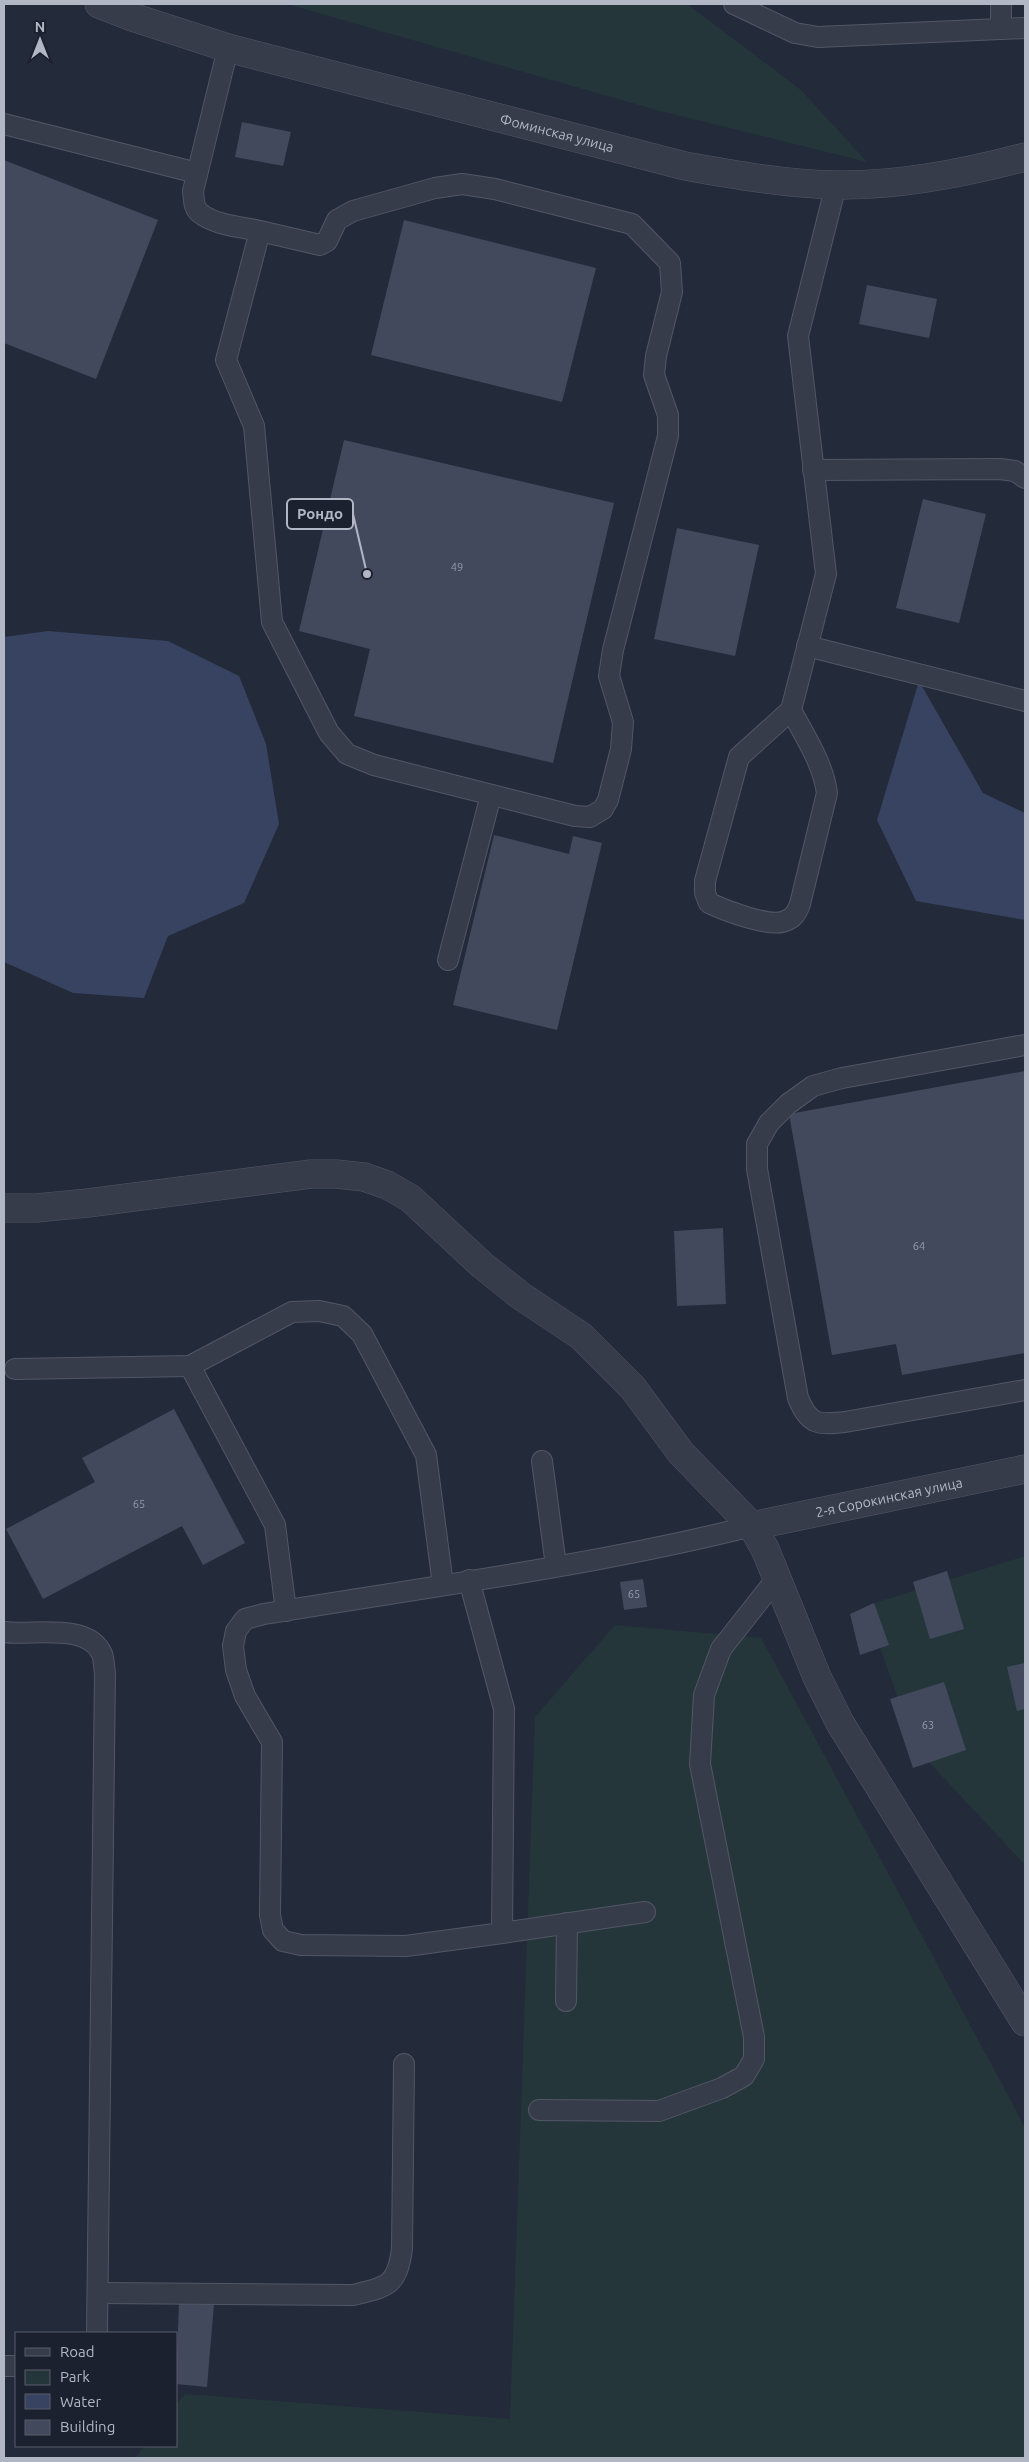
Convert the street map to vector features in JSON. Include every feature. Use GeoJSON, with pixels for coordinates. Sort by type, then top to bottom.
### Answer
{"type":"FeatureCollection","features":[{"type":"Feature","properties":{"kind":"street","name":"Фоминская улица"},"geometry":{"type":"LineString","coordinates":[[99,4],[132,17],[228,48],[685,166],[756,179],[836,185],[877,184],[940,175],[1025,158]]}},
{"type":"Feature","properties":{"kind":"street"},"geometry":{"type":"LineString","coordinates":[[4,1208],[36,1208],[88,1203],[311,1174],[364,1177],[387,1185],[410,1198],[482,1265],[521,1296],[581,1336],[633,1388],[681,1454],[752,1526],[778,1578],[817,1677],[840,1723],[1025,2022]]}},
{"type":"Feature","properties":{"kind":"street","name":"2-я Сорокинская улица"},"geometry":{"type":"LineString","coordinates":[[752,1526],[1025,1469]]}},
{"type":"Feature","properties":{"kind":"lane"},"geometry":{"type":"LineString","coordinates":[[734,4],[795,33],[818,37],[1025,28]]}},
{"type":"Feature","properties":{"kind":"lane"},"geometry":{"type":"LineString","coordinates":[[1001,4],[1001,29]]}},
{"type":"Feature","properties":{"kind":"lane"},"geometry":{"type":"LineString","coordinates":[[228,48],[193,191],[194,203],[198,212],[212,219],[320,245],[327,241],[337,220],[354,211],[435,188],[462,184],[495,189],[632,224],[670,263],[672,292],[656,356],[654,375],[668,415],[668,436],[613,650],[609,676],[623,722],[621,749],[608,800],[603,809],[590,817],[575,816],[374,765],[347,754],[329,733],[272,622],[254,426],[226,360],[260,232]]}},
{"type":"Feature","properties":{"kind":"lane"},"geometry":{"type":"LineString","coordinates":[[4,124],[198,173]]}},
{"type":"Feature","properties":{"kind":"lane"},"geometry":{"type":"LineString","coordinates":[[791,710],[819,762],[825,776],[827,793],[800,904],[795,915],[784,922],[768,922],[723,910],[709,903],[704,893],[705,881],[739,757],[791,710],[826,574],[798,336],[836,185]]}},
{"type":"Feature","properties":{"kind":"lane"},"geometry":{"type":"LineString","coordinates":[[813,470],[1000,469],[1016,471],[1025,478]]}},
{"type":"Feature","properties":{"kind":"lane"},"geometry":{"type":"LineString","coordinates":[[807,646],[1025,701]]}},
{"type":"Feature","properties":{"kind":"lane"},"geometry":{"type":"LineString","coordinates":[[448,960],[491,795]]}},
{"type":"Feature","properties":{"kind":"lane"},"geometry":{"type":"LineString","coordinates":[[1025,1045],[842,1078],[813,1086],[788,1104],[769,1123],[757,1144],[757,1170],[798,1398],[805,1416],[822,1425],[1025,1390]]}},
{"type":"Feature","properties":{"kind":"lane"},"geometry":{"type":"LineString","coordinates":[[15,1369],[190,1366],[292,1312],[319,1310],[343,1316],[362,1334],[426,1455],[443,1585]]}},
{"type":"Feature","properties":{"kind":"lane"},"geometry":{"type":"LineString","coordinates":[[190,1366],[275,1525],[286,1610]]}},
{"type":"Feature","properties":{"kind":"lane"},"geometry":{"type":"LineString","coordinates":[[542,1462],[556,1566]]}},
{"type":"Feature","properties":{"kind":"lane"},"geometry":{"type":"LineString","coordinates":[[645,1912],[406,1946],[301,1945],[283,1940],[273,1930],[270,1915],[272,1742],[245,1696],[236,1670],[233,1646],[236,1631],[245,1619],[286,1610],[670,1547],[752,1526]]}},
{"type":"Feature","properties":{"kind":"lane"},"geometry":{"type":"LineString","coordinates":[[539,2110],[659,2111],[722,2088],[737,2080],[744,2076],[754,2059],[754,2037],[700,1764],[704,1695],[721,1649],[778,1578]]}},
{"type":"Feature","properties":{"kind":"lane"},"geometry":{"type":"LineString","coordinates":[[469,1580],[504,1709],[502,1933]]}},
{"type":"Feature","properties":{"kind":"lane"},"geometry":{"type":"LineString","coordinates":[[4,1632],[68,1633],[88,1637],[102,1654],[105,1673],[97,2332]]}},
{"type":"Feature","properties":{"kind":"lane"},"geometry":{"type":"LineString","coordinates":[[566,2001],[567,1923]]}},
{"type":"Feature","properties":{"kind":"lane"},"geometry":{"type":"LineString","coordinates":[[99,2293],[354,2295],[384,2288],[399,2271],[402,2249],[404,2064]]}},
{"type":"Feature","properties":{"kind":"green space"},"geometry":{"type":"Polygon","coordinates":[[[287,4],[687,4],[801,90],[867,162],[653,109],[287,4]]]}},
{"type":"Feature","properties":{"kind":"green space"},"geometry":{"type":"Polygon","coordinates":[[[1025,1556],[1025,1865],[916,1748],[865,1606],[1025,1556]]]}},
{"type":"Feature","properties":{"kind":"green space"},"geometry":{"type":"Polygon","coordinates":[[[615,1625],[761,1638],[1025,2129],[1025,2458],[135,2458],[144,2447],[178,2447],[178,2403],[185,2394],[510,2419],[535,1717],[615,1625]]]}},
{"type":"Feature","properties":{"kind":"water"},"geometry":{"type":"Polygon","coordinates":[[[48,631],[168,641],[239,676],[266,744],[279,824],[244,903],[168,936],[144,998],[73,993],[4,962],[4,637],[48,631]]]}},
{"type":"Feature","properties":{"kind":"water"},"geometry":{"type":"Polygon","coordinates":[[[919,681],[983,793],[1025,813],[1025,920],[916,901],[877,820],[919,681]]]}},
{"type":"Feature","properties":{"kind":"building"},"geometry":{"type":"Polygon","coordinates":[[[242,122],[291,132],[283,166],[235,157],[242,122]]]}},
{"type":"Feature","properties":{"kind":"building"},"geometry":{"type":"Polygon","coordinates":[[[4,160],[158,220],[96,379],[4,343],[4,160]]]}},
{"type":"Feature","properties":{"kind":"building"},"geometry":{"type":"Polygon","coordinates":[[[404,220],[596,268],[562,402],[371,355],[404,220]]]}},
{"type":"Feature","properties":{"kind":"building"},"geometry":{"type":"Polygon","coordinates":[[[867,285],[937,299],[929,338],[859,324],[867,285]]]}},
{"type":"Feature","properties":{"kind":"building"},"geometry":{"type":"Polygon","coordinates":[[[344,440],[614,503],[553,763],[354,716],[370,649],[299,631],[344,440]]]}},
{"type":"Feature","properties":{"kind":"building"},"geometry":{"type":"Polygon","coordinates":[[[923,499],[986,514],[959,623],[896,608],[923,499]]]}},
{"type":"Feature","properties":{"kind":"building"},"geometry":{"type":"Polygon","coordinates":[[[677,528],[759,545],[735,656],[654,639],[677,528]]]}},
{"type":"Feature","properties":{"kind":"building"},"geometry":{"type":"Polygon","coordinates":[[[494,835],[569,854],[573,836],[602,843],[557,1030],[453,1005],[494,835]]]}},
{"type":"Feature","properties":{"kind":"building"},"geometry":{"type":"Polygon","coordinates":[[[1025,1071],[1025,1353],[902,1375],[896,1344],[832,1355],[789,1114],[1025,1071]]]}},
{"type":"Feature","properties":{"kind":"building"},"geometry":{"type":"Polygon","coordinates":[[[723,1228],[726,1304],[677,1306],[674,1231],[723,1228]]]}},
{"type":"Feature","properties":{"kind":"building"},"geometry":{"type":"Polygon","coordinates":[[[174,1409],[245,1543],[203,1565],[182,1526],[43,1599],[6,1529],[95,1482],[82,1458],[174,1409]]]}},
{"type":"Feature","properties":{"kind":"building"},"geometry":{"type":"Polygon","coordinates":[[[947,1571],[964,1629],[930,1639],[913,1582],[947,1571]]]}},
{"type":"Feature","properties":{"kind":"building"},"geometry":{"type":"Polygon","coordinates":[[[643,1579],[647,1607],[624,1610],[620,1582],[643,1579]]]}},
{"type":"Feature","properties":{"kind":"building"},"geometry":{"type":"Polygon","coordinates":[[[874,1603],[889,1645],[860,1655],[850,1614],[874,1603]]]}},
{"type":"Feature","properties":{"kind":"building"},"geometry":{"type":"Polygon","coordinates":[[[1025,1663],[1025,1709],[1017,1711],[1007,1667],[1025,1663]]]}},
{"type":"Feature","properties":{"kind":"building"},"geometry":{"type":"Polygon","coordinates":[[[944,1682],[966,1750],[913,1768],[890,1699],[944,1682]]]}},
{"type":"Feature","properties":{"kind":"building"},"geometry":{"type":"Polygon","coordinates":[[[179,2301],[214,2304],[207,2387],[178,2384],[179,2301]]]}},
{"type":"Feature","properties":{"kind":"place","name":"Рондо"},"geometry":{"type":"Point","coordinates":[367,574]}}]}
